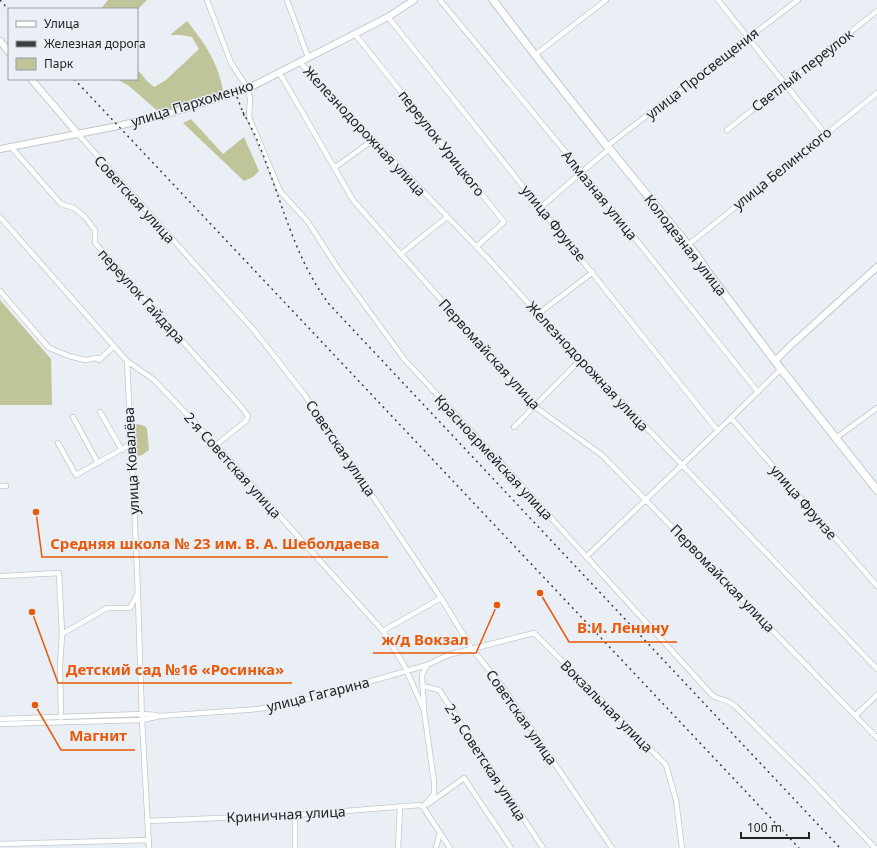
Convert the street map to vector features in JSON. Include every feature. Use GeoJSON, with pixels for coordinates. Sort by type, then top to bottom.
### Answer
{"type":"FeatureCollection","features":[{"type":"Feature","properties":{"kind":"main road","name":"Колодезная улица"},"geometry":{"type":"LineString","coordinates":[[493,0],[608,148],[688,245],[781,369],[877,490]]}},
{"type":"Feature","properties":{"kind":"street","name":"Красноармейская улица"},"geometry":{"type":"LineString","coordinates":[[207,0],[231,64],[247,89],[250,99],[249,117],[280,191],[308,222],[337,267],[404,359],[586,556],[712,696],[729,701],[735,706],[808,778],[875,848]]}},
{"type":"Feature","properties":{"kind":"street","name":"Железнодорожная улица"},"geometry":{"type":"LineString","coordinates":[[287,0],[308,57]]}},
{"type":"Feature","properties":{"kind":"street","name":"улица Пархоменко"},"geometry":{"type":"LineString","coordinates":[[0,149],[78,134],[172,113],[247,89],[388,17],[414,0]]}},
{"type":"Feature","properties":{"kind":"street","name":"Алмазная улица"},"geometry":{"type":"LineString","coordinates":[[440,0],[582,172],[758,392]]}},
{"type":"Feature","properties":{"kind":"street"},"geometry":{"type":"LineString","coordinates":[[535,55],[606,0]]}},
{"type":"Feature","properties":{"kind":"street"},"geometry":{"type":"LineString","coordinates":[[718,0],[825,134]]}},
{"type":"Feature","properties":{"kind":"street","name":"улица Просвещения"},"geometry":{"type":"LineString","coordinates":[[541,207],[608,148],[795,1]]}},
{"type":"Feature","properties":{"kind":"street","name":"Светлый переулок"},"geometry":{"type":"LineString","coordinates":[[727,130],[877,11]]}},
{"type":"Feature","properties":{"kind":"street","name":"улица Фрунзе"},"geometry":{"type":"LineString","coordinates":[[388,17],[541,207],[718,431]]}},
{"type":"Feature","properties":{"kind":"street","name":"переулок Урицкого"},"geometry":{"type":"LineString","coordinates":[[356,34],[504,222],[476,247]]}},
{"type":"Feature","properties":{"kind":"street"},"geometry":{"type":"LineString","coordinates":[[0,41],[8,51]]}},
{"type":"Feature","properties":{"kind":"street","name":"Железнодорожная улица"},"geometry":{"type":"LineString","coordinates":[[300,62],[877,669]]}},
{"type":"Feature","properties":{"kind":"street","name":"Первомайская улица"},"geometry":{"type":"LineString","coordinates":[[279,72],[353,200],[535,407],[602,455],[877,738]]}},
{"type":"Feature","properties":{"kind":"street","name":"Советская улица"},"geometry":{"type":"LineString","coordinates":[[32,80],[78,134],[253,329],[304,394],[441,598],[472,649],[502,686],[612,848]]}},
{"type":"Feature","properties":{"kind":"street","name":"улица Белинского"},"geometry":{"type":"LineString","coordinates":[[688,245],[877,93]]}},
{"type":"Feature","properties":{"kind":"street"},"geometry":{"type":"LineString","coordinates":[[334,168],[373,140]]}},
{"type":"Feature","properties":{"kind":"street","name":"переулок Гайдара"},"geometry":{"type":"LineString","coordinates":[[11,147],[61,204],[74,208],[85,217],[95,230],[95,243],[248,416],[246,421],[216,445]]}},
{"type":"Feature","properties":{"kind":"street"},"geometry":{"type":"LineString","coordinates":[[0,217],[127,361]]}},
{"type":"Feature","properties":{"kind":"street"},"geometry":{"type":"LineString","coordinates":[[401,254],[447,217]]}},
{"type":"Feature","properties":{"kind":"street"},"geometry":{"type":"LineString","coordinates":[[775,361],[877,267]]}},
{"type":"Feature","properties":{"kind":"street"},"geometry":{"type":"LineString","coordinates":[[538,314],[592,272]]}},
{"type":"Feature","properties":{"kind":"street"},"geometry":{"type":"LineString","coordinates":[[0,291],[49,348],[69,356],[85,360],[97,358],[99,360],[114,346]]}},
{"type":"Feature","properties":{"kind":"street"},"geometry":{"type":"LineString","coordinates":[[514,427],[581,358]]}},
{"type":"Feature","properties":{"kind":"street","name":"2-я Советская улица"},"geometry":{"type":"LineString","coordinates":[[127,361],[154,380],[216,445],[383,631],[406,671],[424,710]]}},
{"type":"Feature","properties":{"kind":"street","name":"улица Ковалёва"},"geometry":{"type":"LineString","coordinates":[[127,361],[138,592],[142,720],[149,848]]}},
{"type":"Feature","properties":{"kind":"street"},"geometry":{"type":"LineString","coordinates":[[586,556],[781,369]]}},
{"type":"Feature","properties":{"kind":"street"},"geometry":{"type":"LineString","coordinates":[[836,438],[877,408]]}},
{"type":"Feature","properties":{"kind":"street"},"geometry":{"type":"LineString","coordinates":[[100,412],[122,450]]}},
{"type":"Feature","properties":{"kind":"street"},"geometry":{"type":"LineString","coordinates":[[73,417],[98,463]]}},
{"type":"Feature","properties":{"kind":"street","name":"улица Фрунзе"},"geometry":{"type":"LineString","coordinates":[[731,418],[877,586]]}},
{"type":"Feature","properties":{"kind":"street"},"geometry":{"type":"LineString","coordinates":[[58,443],[76,475],[131,444]]}},
{"type":"Feature","properties":{"kind":"street"},"geometry":{"type":"LineString","coordinates":[[0,486],[6,486]]}},
{"type":"Feature","properties":{"kind":"street"},"geometry":{"type":"LineString","coordinates":[[2,576],[59,573],[62,634],[60,666],[61,718]]}},
{"type":"Feature","properties":{"kind":"street"},"geometry":{"type":"LineString","coordinates":[[62,634],[107,608],[130,608],[138,592]]}},
{"type":"Feature","properties":{"kind":"street"},"geometry":{"type":"LineString","coordinates":[[383,631],[441,598]]}},
{"type":"Feature","properties":{"kind":"street","name":"Вокзальная улица"},"geometry":{"type":"LineString","coordinates":[[472,649],[534,633],[666,765],[676,800],[682,848]]}},
{"type":"Feature","properties":{"kind":"street","name":"улица Гагарина"},"geometry":{"type":"LineString","coordinates":[[0,724],[142,720],[160,716],[258,709],[316,697],[427,665],[448,655],[472,649]]}},
{"type":"Feature","properties":{"kind":"street"},"geometry":{"type":"LineString","coordinates":[[423,807],[434,794],[434,782],[424,710],[422,675],[427,665]]}},
{"type":"Feature","properties":{"kind":"street","name":"2-я Советская улица"},"geometry":{"type":"LineString","coordinates":[[423,686],[439,690],[543,848]]}},
{"type":"Feature","properties":{"kind":"street"},"geometry":{"type":"LineString","coordinates":[[856,715],[877,695]]}},
{"type":"Feature","properties":{"kind":"street","name":"улица Гагарина"},"geometry":{"type":"LineString","coordinates":[[0,719],[142,714],[160,716]]}},
{"type":"Feature","properties":{"kind":"street"},"geometry":{"type":"LineString","coordinates":[[423,807],[464,778],[511,848]]}},
{"type":"Feature","properties":{"kind":"street","name":"Криничная улица"},"geometry":{"type":"LineString","coordinates":[[148,822],[295,815],[420,805],[423,807]]}},
{"type":"Feature","properties":{"kind":"street"},"geometry":{"type":"LineString","coordinates":[[398,848],[400,807]]}},
{"type":"Feature","properties":{"kind":"street"},"geometry":{"type":"LineString","coordinates":[[423,807],[450,848]]}},
{"type":"Feature","properties":{"kind":"street"},"geometry":{"type":"LineString","coordinates":[[295,815],[295,848]]}},
{"type":"Feature","properties":{"kind":"street"},"geometry":{"type":"LineString","coordinates":[[436,848],[440,832]]}},
{"type":"Feature","properties":{"kind":"street"},"geometry":{"type":"LineString","coordinates":[[0,844],[6,846],[149,840]]}},
{"type":"Feature","properties":{"kind":"green space"},"geometry":{"type":"Polygon","coordinates":[[[108,0],[147,0],[138,9],[102,8],[108,0]]]}},
{"type":"Feature","properties":{"kind":"green space"},"geometry":{"type":"Polygon","coordinates":[[[187,21],[210,54],[218,71],[223,91],[218,97],[160,113],[129,86],[119,80],[138,80],[138,70],[154,87],[166,80],[199,49],[192,37],[170,35],[187,21]]]}},
{"type":"Feature","properties":{"kind":"green space"},"geometry":{"type":"Polygon","coordinates":[[[191,119],[223,154],[244,137],[259,171],[253,177],[244,181],[183,123],[191,119]]]}},
{"type":"Feature","properties":{"kind":"green space"},"geometry":{"type":"Polygon","coordinates":[[[0,300],[51,359],[52,405],[0,405],[0,300]]]}},
{"type":"Feature","properties":{"kind":"green space"},"geometry":{"type":"Polygon","coordinates":[[[137,424],[145,426],[147,429],[149,450],[139,456],[133,452],[132,428],[137,424]]]}},
{"type":"Feature","properties":{"kind":"railway"},"geometry":{"type":"LineString","coordinates":[[0,0],[8,9]]}},
{"type":"Feature","properties":{"kind":"railway"},"geometry":{"type":"LineString","coordinates":[[75,80],[799,848]]}},
{"type":"Feature","properties":{"kind":"railway"},"geometry":{"type":"LineString","coordinates":[[237,97],[245,118]]}},
{"type":"Feature","properties":{"kind":"railway"},"geometry":{"type":"LineString","coordinates":[[243,112],[258,142],[297,246],[317,286],[329,304],[840,848]]}},
{"type":"Feature","properties":{"kind":"place","name":"Средняя школа № 23 им. В. А. Шеболдаева"},"geometry":{"type":"Point","coordinates":[36,512]}},
{"type":"Feature","properties":{"kind":"place","name":"В.И. Ленину"},"geometry":{"type":"Point","coordinates":[540,593]}},
{"type":"Feature","properties":{"kind":"place","name":"ж/д Вокзал"},"geometry":{"type":"Point","coordinates":[497,605]}},
{"type":"Feature","properties":{"kind":"place","name":"Детский сад №16 «Росинка»"},"geometry":{"type":"Point","coordinates":[32,612]}},
{"type":"Feature","properties":{"kind":"place","name":"Магнит"},"geometry":{"type":"Point","coordinates":[35,705]}}]}
